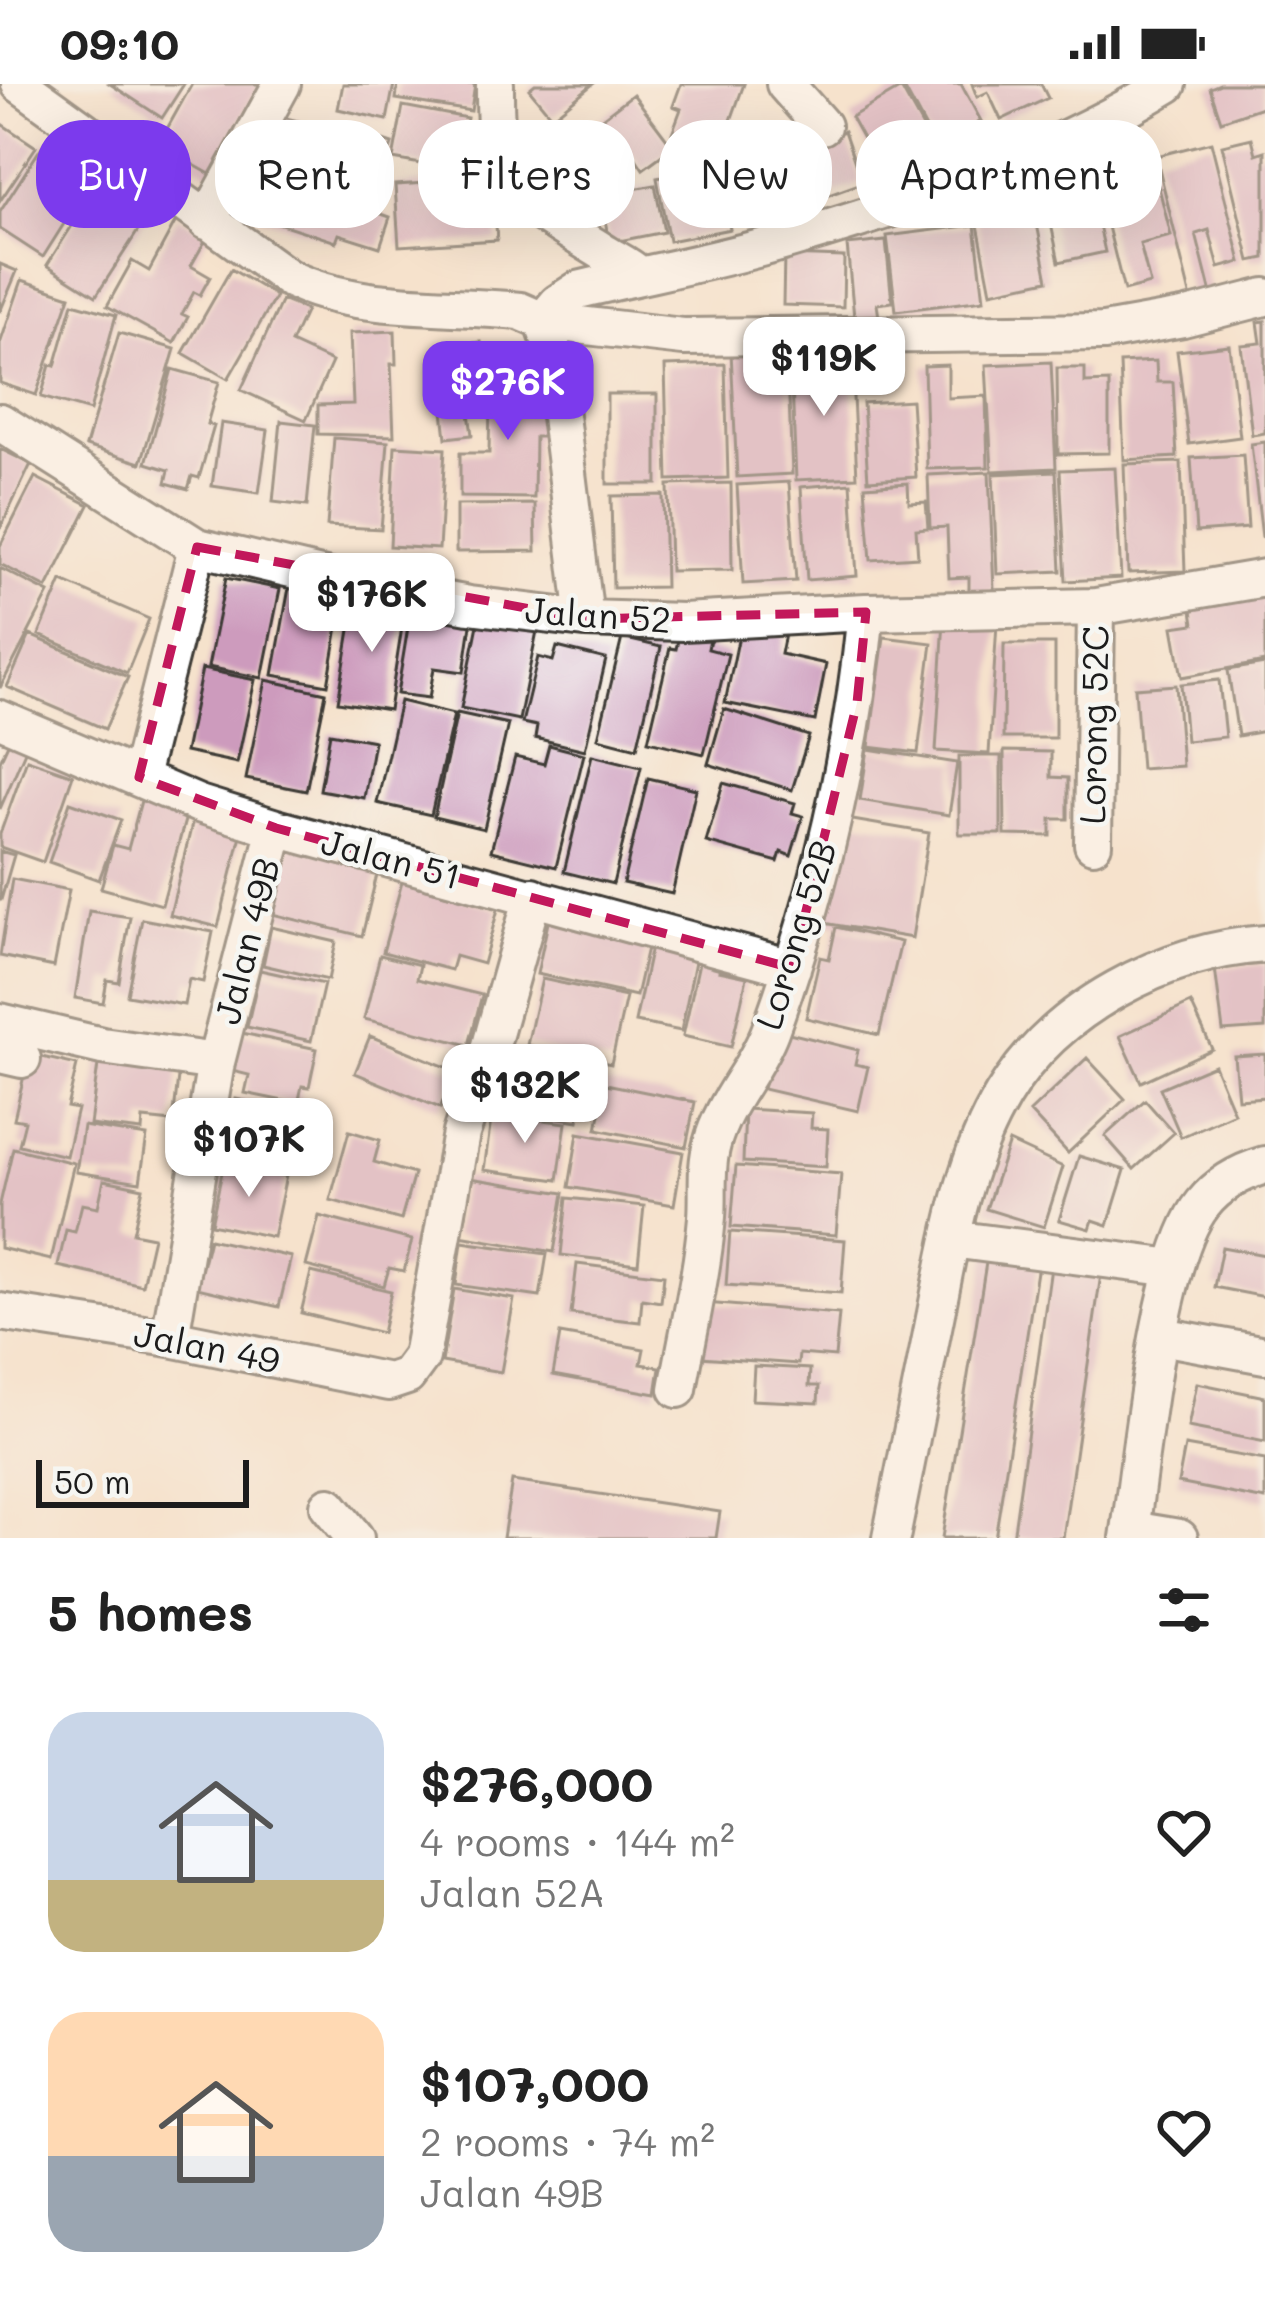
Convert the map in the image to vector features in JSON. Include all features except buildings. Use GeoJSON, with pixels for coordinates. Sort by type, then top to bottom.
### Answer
{"type":"FeatureCollection","features":[{"type":"Feature","properties":{"kind":"street"},"geometry":{"type":"LineString","coordinates":[[20,84],[288,278],[309,289],[360,299],[520,311],[543,321],[683,337],[1104,332],[1265,297]]}},
{"type":"Feature","properties":{"kind":"street"},"geometry":{"type":"LineString","coordinates":[[207,221],[282,84]]}},
{"type":"Feature","properties":{"kind":"street"},"geometry":{"type":"LineString","coordinates":[[495,84],[494,137],[508,182],[533,208],[639,275]]}},
{"type":"Feature","properties":{"kind":"street"},"geometry":{"type":"LineString","coordinates":[[785,84],[817,120]]}},
{"type":"Feature","properties":{"kind":"street"},"geometry":{"type":"LineString","coordinates":[[543,321],[578,290],[792,240],[914,200],[1040,152],[1168,84]]}},
{"type":"Feature","properties":{"kind":"street"},"geometry":{"type":"LineString","coordinates":[[543,321],[551,343],[585,619]]}},
{"type":"Feature","properties":{"kind":"street","name":"Jalan 52"},"geometry":{"type":"LineString","coordinates":[[0,422],[197,547],[469,605],[585,619],[683,622],[1096,607],[1265,578]]}},
{"type":"Feature","properties":{"kind":"street"},"geometry":{"type":"LineString","coordinates":[[139,777],[197,547]]}},
{"type":"Feature","properties":{"kind":"street","name":"Lorong 52C"},"geometry":{"type":"LineString","coordinates":[[1093,844],[1096,607]]}},
{"type":"Feature","properties":{"kind":"street","name":"Lorong 52B"},"geometry":{"type":"LineString","coordinates":[[677,1389],[707,1214],[711,1147],[723,1113],[768,1036],[792,968],[857,703],[866,612]]}},
{"type":"Feature","properties":{"kind":"street","name":"Jalan 51"},"geometry":{"type":"LineString","coordinates":[[0,719],[199,804],[792,968]]}},
{"type":"Feature","properties":{"kind":"street","name":"Jalan 49B"},"geometry":{"type":"LineString","coordinates":[[170,1338],[216,1062],[276,828]]}},
{"type":"Feature","properties":{"kind":"street","name":"Jalan 49"},"geometry":{"type":"LineString","coordinates":[[0,1312],[170,1338],[389,1382],[411,1372],[421,1357],[461,1132],[488,1056],[533,896]]}},
{"type":"Feature","properties":{"kind":"street"},"geometry":{"type":"LineString","coordinates":[[891,1538],[950,1239],[966,1178],[1005,1091],[1065,1025],[1131,981],[1172,964],[1265,944]]}},
{"type":"Feature","properties":{"kind":"street"},"geometry":{"type":"LineString","coordinates":[[0,1022],[103,1046],[216,1062]]}},
{"type":"Feature","properties":{"kind":"street"},"geometry":{"type":"LineString","coordinates":[[1179,1538],[1130,1534],[1174,1268],[1184,1235],[1202,1205],[1243,1172],[1265,1165]]}},
{"type":"Feature","properties":{"kind":"street"},"geometry":{"type":"LineString","coordinates":[[950,1239],[1174,1268]]}},
{"type":"Feature","properties":{"kind":"street"},"geometry":{"type":"LineString","coordinates":[[1161,1336],[1265,1355]]}},
{"type":"Feature","properties":{"kind":"street"},"geometry":{"type":"LineString","coordinates":[[329,1506],[355,1538]]}},
{"type":"Feature","properties":{"kind":"highlighted area"},"geometry":{"type":"Polygon","coordinates":[[[197,547],[585,619],[866,612],[857,703],[792,968],[276,828],[139,777],[197,547]]]}}]}
